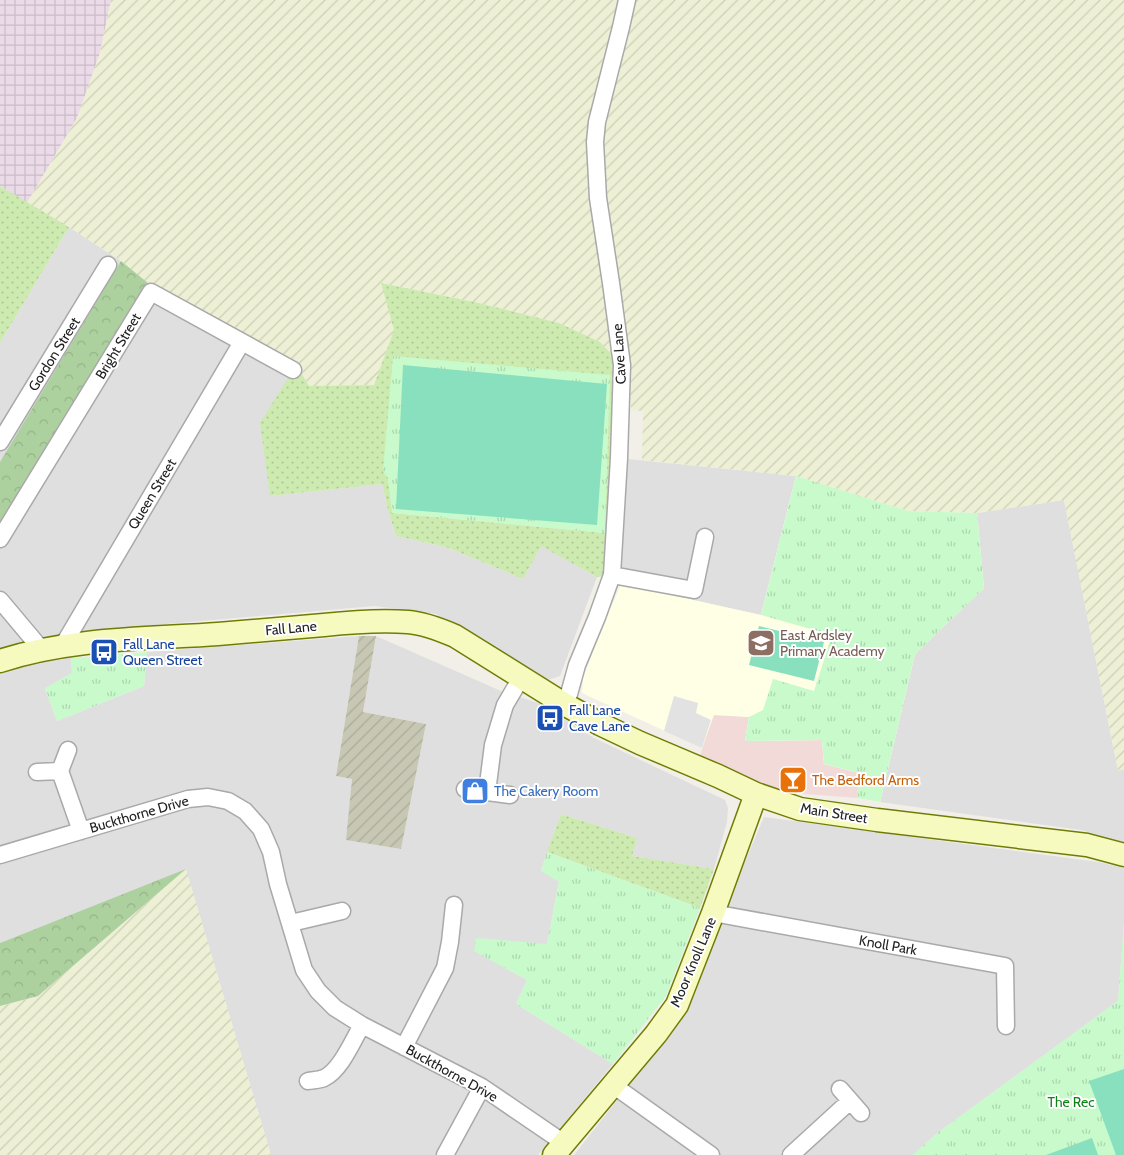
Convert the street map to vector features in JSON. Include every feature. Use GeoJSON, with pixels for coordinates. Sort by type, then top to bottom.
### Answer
{"type":"FeatureCollection","features":[{"type":"Feature","properties":{"kind":"street","name":"Cave Lane"},"geometry":{"type":"LineString","coordinates":[[564,704],[612,575],[622,365],[612,283],[598,198],[595,142],[597,122],[627,0]]}},
{"type":"Feature","properties":{"kind":"street","name":"Gordon Street"},"geometry":{"type":"LineString","coordinates":[[0,442],[108,266]]}},
{"type":"Feature","properties":{"kind":"street","name":"Bright Street"},"geometry":{"type":"LineString","coordinates":[[0,539],[151,292],[293,370]]}},
{"type":"Feature","properties":{"kind":"street","name":"Queen Street"},"geometry":{"type":"LineString","coordinates":[[52,648],[242,342]]}},
{"type":"Feature","properties":{"kind":"street"},"geometry":{"type":"LineString","coordinates":[[612,575],[694,590],[705,537]]}},
{"type":"Feature","properties":{"kind":"street"},"geometry":{"type":"LineString","coordinates":[[0,600],[52,648]]}},
{"type":"Feature","properties":{"kind":"street","name":"Fall Lane"},"geometry":{"type":"LineString","coordinates":[[0,661],[52,648],[130,639],[218,634],[360,622],[410,622],[441,630],[455,636],[564,704]]}},
{"type":"Feature","properties":{"kind":"street"},"geometry":{"type":"LineString","coordinates":[[487,792],[493,745],[502,713],[521,678]]}},
{"type":"Feature","properties":{"kind":"street","name":"Main Street"},"geometry":{"type":"LineString","coordinates":[[564,704],[640,743],[756,794],[800,809],[1088,845],[1124,855]]}},
{"type":"Feature","properties":{"kind":"street"},"geometry":{"type":"LineString","coordinates":[[68,750],[60,771],[81,831]]}},
{"type":"Feature","properties":{"kind":"street"},"geometry":{"type":"LineString","coordinates":[[37,772],[60,771]]}},
{"type":"Feature","properties":{"kind":"street"},"geometry":{"type":"LineString","coordinates":[[465,789],[510,796]]}},
{"type":"Feature","properties":{"kind":"street","name":"Moor Knoll Lane"},"geometry":{"type":"LineString","coordinates":[[559,1149],[656,1034],[677,1005],[756,794]]}},
{"type":"Feature","properties":{"kind":"street","name":"Buckthorne Drive"},"geometry":{"type":"LineString","coordinates":[[0,855],[188,799],[208,797],[228,800],[245,811],[261,830],[271,852],[278,884],[304,970],[318,991],[336,1008],[362,1025],[482,1087],[559,1149]]}},
{"type":"Feature","properties":{"kind":"street"},"geometry":{"type":"LineString","coordinates":[[404,1047],[458,944],[454,905]]}},
{"type":"Feature","properties":{"kind":"street"},"geometry":{"type":"LineString","coordinates":[[291,923],[342,911]]}},
{"type":"Feature","properties":{"kind":"street","name":"Knoll Park"},"geometry":{"type":"LineString","coordinates":[[713,913],[1005,966],[1006,1026]]}},
{"type":"Feature","properties":{"kind":"street"},"geometry":{"type":"LineString","coordinates":[[308,1081],[324,1078],[333,1072],[362,1025]]}},
{"type":"Feature","properties":{"kind":"street"},"geometry":{"type":"LineString","coordinates":[[613,1085],[711,1155]]}},
{"type":"Feature","properties":{"kind":"street"},"geometry":{"type":"LineString","coordinates":[[445,1155],[482,1087]]}},
{"type":"Feature","properties":{"kind":"street"},"geometry":{"type":"LineString","coordinates":[[791,1155],[850,1101]]}},
{"type":"Feature","properties":{"kind":"shaded area"},"geometry":{"type":"Polygon","coordinates":[[[0,0],[111,0],[100,53],[77,118],[27,203],[0,186],[0,0]]]}},
{"type":"Feature","properties":{"kind":"shaded area"},"geometry":{"type":"Polygon","coordinates":[[[111,0],[1124,0],[1124,769],[1118,771],[1064,500],[977,513],[908,511],[796,476],[642,460],[643,411],[631,410],[630,366],[622,365],[600,342],[559,323],[479,303],[382,283],[394,330],[374,385],[309,386],[294,361],[148,283],[121,261],[69,227],[27,203],[77,118],[100,53],[111,0]]]}},
{"type":"Feature","properties":{"kind":"shaded area"},"geometry":{"type":"Polygon","coordinates":[[[69,227],[121,261],[148,283],[295,362],[270,496],[382,484],[396,536],[446,547],[523,579],[541,545],[597,577],[560,676],[548,680],[436,614],[375,606],[97,630],[55,636],[0,653],[0,343],[69,227]]]}},
{"type":"Feature","properties":{"kind":"shaded area"},"geometry":{"type":"Polygon","coordinates":[[[627,459],[796,476],[761,615],[621,584],[617,570],[627,459]]]}},
{"type":"Feature","properties":{"kind":"shaded area","name":"East Ardsley Primary Academy"},"geometry":{"type":"Polygon","coordinates":[[[796,476],[908,511],[977,513],[984,588],[915,654],[880,802],[857,798],[860,773],[824,764],[822,740],[745,741],[749,717],[714,715],[702,748],[582,693],[583,678],[621,584],[761,615],[796,476]]]}},
{"type":"Feature","properties":{"kind":"shaded area"},"geometry":{"type":"Polygon","coordinates":[[[1064,500],[1118,771],[1124,769],[1124,843],[1081,830],[880,802],[915,654],[983,588],[977,513],[1064,500]]]}},
{"type":"Feature","properties":{"kind":"shaded area"},"geometry":{"type":"Polygon","coordinates":[[[359,636],[336,776],[352,779],[347,840],[401,849],[426,724],[363,712],[376,636],[501,691],[538,703],[594,738],[725,800],[728,808],[727,822],[714,869],[631,856],[637,838],[561,814],[541,870],[559,881],[547,944],[475,951],[527,980],[516,1004],[613,1064],[538,1155],[271,1155],[186,870],[0,943],[0,673],[16,666],[49,658],[71,658],[72,673],[45,689],[57,721],[144,686],[147,652],[359,636]]]}},
{"type":"Feature","properties":{"kind":"shaded area"},"geometry":{"type":"Polygon","coordinates":[[[359,636],[376,636],[363,712],[426,724],[401,849],[346,840],[352,779],[336,776],[359,636]]]}},
{"type":"Feature","properties":{"kind":"shaded area"},"geometry":{"type":"Polygon","coordinates":[[[674,696],[698,703],[696,713],[711,720],[702,748],[664,731],[674,696]]]}},
{"type":"Feature","properties":{"kind":"shaded area"},"geometry":{"type":"Polygon","coordinates":[[[713,715],[749,717],[745,741],[822,740],[824,764],[860,773],[857,798],[778,792],[700,756],[713,715]]]}},
{"type":"Feature","properties":{"kind":"shaded area"},"geometry":{"type":"Polygon","coordinates":[[[764,817],[1098,862],[1124,868],[1124,923],[1118,1001],[936,1134],[913,1155],[574,1155],[685,1014],[696,991],[729,899],[764,817]]]}},
{"type":"Feature","properties":{"kind":"shaded area"},"geometry":{"type":"Polygon","coordinates":[[[186,869],[271,1155],[0,1155],[0,1006],[38,996],[186,869]]]}},
{"type":"Feature","properties":{"kind":"green space"},"geometry":{"type":"Polygon","coordinates":[[[0,186],[69,227],[0,343],[0,186]]]}},
{"type":"Feature","properties":{"kind":"green space"},"geometry":{"type":"Polygon","coordinates":[[[121,261],[148,283],[0,531],[0,462],[121,261]]]}},
{"type":"Feature","properties":{"kind":"green space"},"geometry":{"type":"Polygon","coordinates":[[[381,283],[479,303],[559,323],[600,342],[622,365],[612,575],[597,577],[541,546],[523,579],[446,547],[396,536],[382,484],[270,496],[260,423],[293,370],[295,362],[309,386],[374,385],[394,330],[381,283]],[[388,478],[393,513],[605,533],[388,478]]]}},
{"type":"Feature","properties":{"kind":"green space"},"geometry":{"type":"Polygon","coordinates":[[[393,356],[610,375],[605,533],[392,513],[388,478],[383,472],[393,356]]]}},
{"type":"Feature","properties":{"kind":"green space"},"geometry":{"type":"Polygon","coordinates":[[[403,365],[607,384],[597,525],[396,509],[403,365]]]}},
{"type":"Feature","properties":{"kind":"green space","name":"East Ardsley Primary Academy"},"geometry":{"type":"Polygon","coordinates":[[[796,476],[908,511],[977,513],[984,588],[915,654],[880,802],[857,798],[860,773],[824,764],[822,740],[745,741],[749,717],[763,710],[773,679],[814,691],[832,635],[761,615],[796,476]]]}},
{"type":"Feature","properties":{"kind":"green space"},"geometry":{"type":"Polygon","coordinates":[[[759,626],[824,642],[814,681],[749,665],[759,626]]]}},
{"type":"Feature","properties":{"kind":"green space"},"geometry":{"type":"Polygon","coordinates":[[[147,652],[144,686],[57,721],[45,688],[72,673],[71,658],[147,652]]]}},
{"type":"Feature","properties":{"kind":"green space"},"geometry":{"type":"Polygon","coordinates":[[[561,814],[637,838],[632,856],[714,869],[700,908],[547,852],[561,814]]]}},
{"type":"Feature","properties":{"kind":"green space"},"geometry":{"type":"Polygon","coordinates":[[[547,852],[700,908],[666,996],[613,1064],[516,1004],[527,980],[474,951],[476,938],[547,944],[559,882],[541,871],[547,852]]]}},
{"type":"Feature","properties":{"kind":"green space"},"geometry":{"type":"Polygon","coordinates":[[[186,869],[38,996],[0,1006],[0,943],[186,869]]]}},
{"type":"Feature","properties":{"kind":"green space","name":"The Rec"},"geometry":{"type":"Polygon","coordinates":[[[1124,923],[1124,1155],[913,1155],[936,1134],[1118,1001],[1124,923]]]}},
{"type":"Feature","properties":{"kind":"green space"},"geometry":{"type":"Polygon","coordinates":[[[1124,1069],[1124,1155],[1116,1155],[1089,1081],[1124,1069]]]}},
{"type":"Feature","properties":{"kind":"green space"},"geometry":{"type":"Polygon","coordinates":[[[1092,1138],[1098,1155],[1046,1155],[1092,1138]]]}},
{"type":"Feature","properties":{"kind":"place","name":"East Ardsley Primary Academy"},"geometry":{"type":"Point","coordinates":[761,643]}},
{"type":"Feature","properties":{"kind":"place","name":"Fall Lane Queen Street"},"geometry":{"type":"Point","coordinates":[104,652]}},
{"type":"Feature","properties":{"kind":"place","name":"Fall Lane Cave Lane"},"geometry":{"type":"Point","coordinates":[550,718]}},
{"type":"Feature","properties":{"kind":"place","name":"The Bedford Arms"},"geometry":{"type":"Point","coordinates":[793,780]}},
{"type":"Feature","properties":{"kind":"place","name":"The Cakery Room"},"geometry":{"type":"Point","coordinates":[475,791]}}]}
